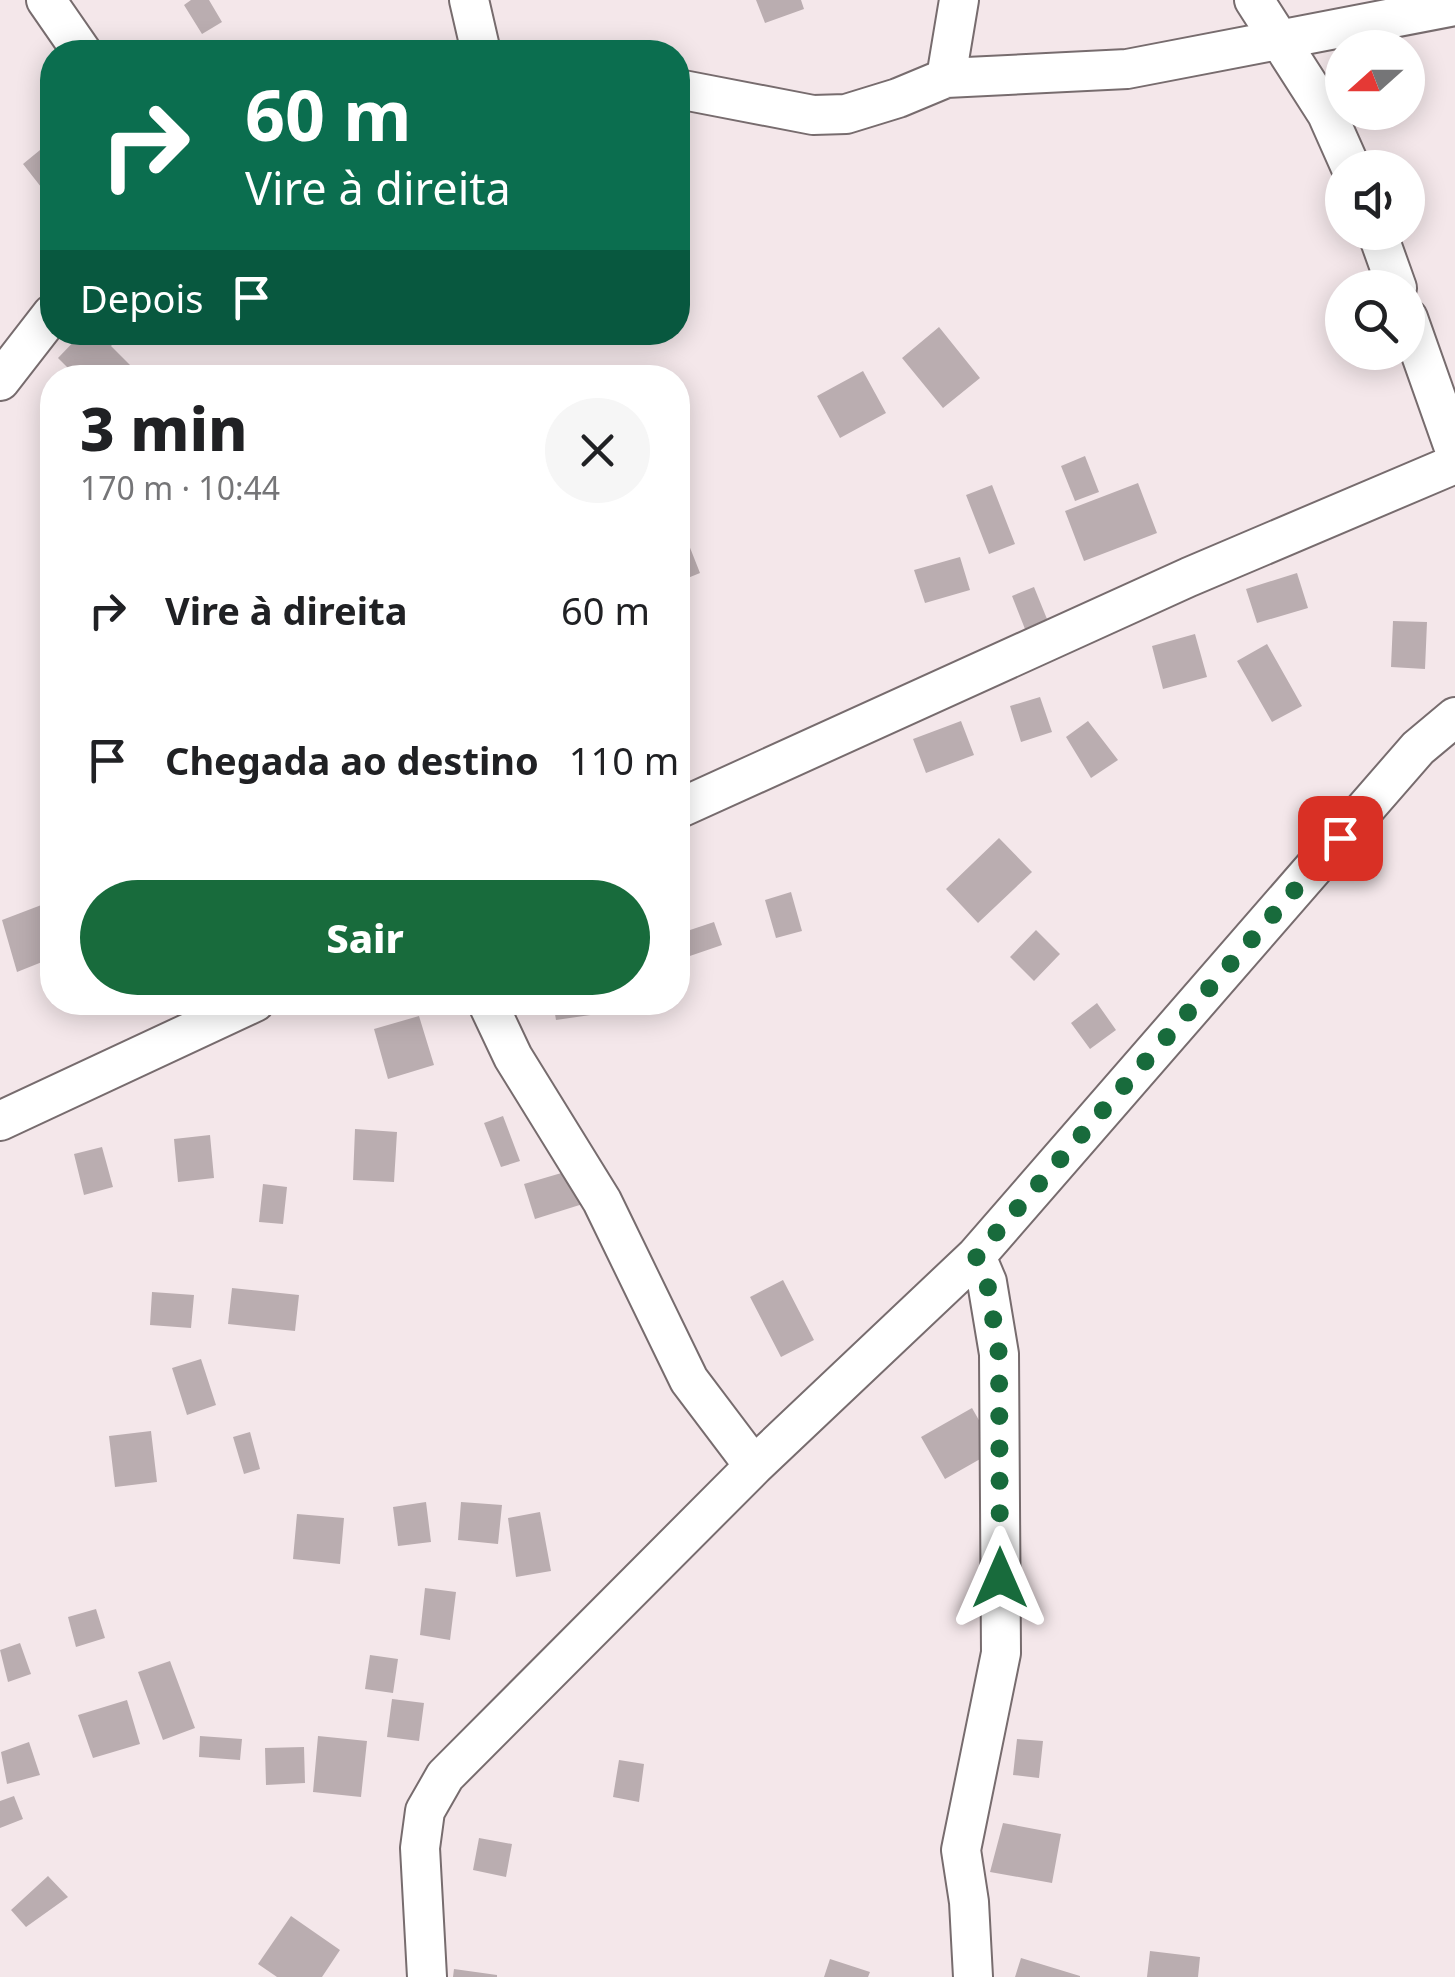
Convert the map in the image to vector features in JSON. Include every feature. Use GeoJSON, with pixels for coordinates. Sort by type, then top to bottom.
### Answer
{"type":"FeatureCollection","features":[{"type":"Feature","properties":{"kind":"street"},"geometry":{"type":"LineString","coordinates":[[46,0],[74,40]]}},
{"type":"Feature","properties":{"kind":"street"},"geometry":{"type":"LineString","coordinates":[[469,0],[479,40]]}},
{"type":"Feature","properties":{"kind":"street"},"geometry":{"type":"LineString","coordinates":[[946,78],[959,0]]}},
{"type":"Feature","properties":{"kind":"street"},"geometry":{"type":"LineString","coordinates":[[1254,0],[1327,114],[1343,150]]}},
{"type":"Feature","properties":{"kind":"street"},"geometry":{"type":"LineString","coordinates":[[690,91],[813,115],[846,114],[946,78],[1127,69],[1455,6]]}},
{"type":"Feature","properties":{"kind":"street"},"geometry":{"type":"LineString","coordinates":[[0,381],[40,329]]}},
{"type":"Feature","properties":{"kind":"street"},"geometry":{"type":"LineString","coordinates":[[1425,366],[1455,451]]}},
{"type":"Feature","properties":{"kind":"street"},"geometry":{"type":"LineString","coordinates":[[690,804],[1189,577],[1455,464]]}},
{"type":"Feature","properties":{"kind":"street"},"geometry":{"type":"LineString","coordinates":[[427,1977],[420,1848],[425,1811],[445,1776],[754,1466],[976,1256],[1418,748],[1455,717]]}},
{"type":"Feature","properties":{"kind":"street"},"geometry":{"type":"LineString","coordinates":[[0,1121],[227,1015]]}},
{"type":"Feature","properties":{"kind":"street"},"geometry":{"type":"LineString","coordinates":[[493,1015],[513,1057],[602,1202],[689,1380],[754,1466]]}},
{"type":"Feature","properties":{"kind":"street"},"geometry":{"type":"LineString","coordinates":[[973,1977],[969,1902],[961,1850],[1000,1653],[999,1354],[987,1282],[976,1256]]}},
{"type":"Feature","properties":{"kind":"building"},"geometry":{"type":"Polygon","coordinates":[[[191,0],[209,0],[222,22],[202,34],[184,5],[191,0]]]}},
{"type":"Feature","properties":{"kind":"building"},"geometry":{"type":"Polygon","coordinates":[[[756,0],[801,0],[804,9],[765,23],[756,0]]]}},
{"type":"Feature","properties":{"kind":"building"},"geometry":{"type":"Polygon","coordinates":[[[40,150],[40,186],[23,164],[40,150]]]}},
{"type":"Feature","properties":{"kind":"building"},"geometry":{"type":"Polygon","coordinates":[[[939,327],[980,378],[943,408],[902,358],[939,327]]]}},
{"type":"Feature","properties":{"kind":"building"},"geometry":{"type":"Polygon","coordinates":[[[70,345],[112,345],[130,365],[65,365],[58,358],[70,345]]]}},
{"type":"Feature","properties":{"kind":"building"},"geometry":{"type":"Polygon","coordinates":[[[863,371],[886,413],[840,438],[817,396],[863,371]]]}},
{"type":"Feature","properties":{"kind":"building"},"geometry":{"type":"Polygon","coordinates":[[[1085,456],[1099,492],[1075,501],[1061,466],[1085,456]]]}},
{"type":"Feature","properties":{"kind":"building"},"geometry":{"type":"Polygon","coordinates":[[[1138,483],[1157,533],[1084,561],[1065,511],[1138,483]]]}},
{"type":"Feature","properties":{"kind":"building"},"geometry":{"type":"Polygon","coordinates":[[[992,485],[1015,544],[989,554],[966,495],[992,485]]]}},
{"type":"Feature","properties":{"kind":"building"},"geometry":{"type":"Polygon","coordinates":[[[690,548],[700,573],[690,577],[690,548]]]}},
{"type":"Feature","properties":{"kind":"building"},"geometry":{"type":"Polygon","coordinates":[[[960,557],[970,590],[925,603],[914,570],[960,557]]]}},
{"type":"Feature","properties":{"kind":"building"},"geometry":{"type":"Polygon","coordinates":[[[1297,573],[1308,608],[1257,623],[1246,589],[1297,573]]]}},
{"type":"Feature","properties":{"kind":"building"},"geometry":{"type":"Polygon","coordinates":[[[1034,587],[1047,619],[1025,629],[1012,596],[1034,587]]]}},
{"type":"Feature","properties":{"kind":"building"},"geometry":{"type":"Polygon","coordinates":[[[1393,621],[1427,622],[1425,669],[1391,667],[1393,621]]]}},
{"type":"Feature","properties":{"kind":"building"},"geometry":{"type":"Polygon","coordinates":[[[1195,634],[1207,677],[1163,689],[1152,646],[1195,634]]]}},
{"type":"Feature","properties":{"kind":"building"},"geometry":{"type":"Polygon","coordinates":[[[1267,644],[1302,706],[1272,722],[1237,661],[1267,644]]]}},
{"type":"Feature","properties":{"kind":"building"},"geometry":{"type":"Polygon","coordinates":[[[1040,697],[1052,732],[1021,742],[1010,706],[1040,697]]]}},
{"type":"Feature","properties":{"kind":"building"},"geometry":{"type":"Polygon","coordinates":[[[961,721],[974,755],[926,773],[913,739],[961,721]]]}},
{"type":"Feature","properties":{"kind":"building"},"geometry":{"type":"Polygon","coordinates":[[[1088,721],[1118,760],[1091,778],[1066,737],[1088,721]]]}},
{"type":"Feature","properties":{"kind":"building"},"geometry":{"type":"Polygon","coordinates":[[[999,838],[1032,872],[978,923],[946,889],[999,838]]]}},
{"type":"Feature","properties":{"kind":"building"},"geometry":{"type":"Polygon","coordinates":[[[791,892],[802,931],[776,938],[765,900],[791,892]]]}},
{"type":"Feature","properties":{"kind":"building"},"geometry":{"type":"Polygon","coordinates":[[[40,906],[40,963],[17,972],[2,920],[40,906]]]}},
{"type":"Feature","properties":{"kind":"building"},"geometry":{"type":"Polygon","coordinates":[[[714,922],[722,945],[690,956],[690,930],[714,922]]]}},
{"type":"Feature","properties":{"kind":"building"},"geometry":{"type":"Polygon","coordinates":[[[1036,930],[1060,954],[1034,981],[1010,957],[1036,930]]]}},
{"type":"Feature","properties":{"kind":"building"},"geometry":{"type":"Polygon","coordinates":[[[1097,1003],[1116,1030],[1090,1049],[1071,1023],[1097,1003]]]}},
{"type":"Feature","properties":{"kind":"building"},"geometry":{"type":"Polygon","coordinates":[[[555,1015],[590,1015],[556,1020],[555,1015]]]}},
{"type":"Feature","properties":{"kind":"building"},"geometry":{"type":"Polygon","coordinates":[[[419,1016],[434,1065],[388,1079],[374,1029],[419,1016]]]}},
{"type":"Feature","properties":{"kind":"building"},"geometry":{"type":"Polygon","coordinates":[[[503,1116],[520,1161],[501,1167],[484,1123],[503,1116]]]}},
{"type":"Feature","properties":{"kind":"building"},"geometry":{"type":"Polygon","coordinates":[[[355,1129],[397,1132],[394,1182],[353,1180],[355,1129]]]}},
{"type":"Feature","properties":{"kind":"building"},"geometry":{"type":"Polygon","coordinates":[[[210,1135],[214,1178],[178,1182],[174,1139],[210,1135]]]}},
{"type":"Feature","properties":{"kind":"building"},"geometry":{"type":"Polygon","coordinates":[[[102,1147],[113,1187],[84,1195],[74,1154],[102,1147]]]}},
{"type":"Feature","properties":{"kind":"building"},"geometry":{"type":"Polygon","coordinates":[[[575,1169],[586,1203],[535,1219],[524,1184],[575,1169]]]}},
{"type":"Feature","properties":{"kind":"building"},"geometry":{"type":"Polygon","coordinates":[[[263,1184],[287,1187],[283,1224],[259,1222],[263,1184]]]}},
{"type":"Feature","properties":{"kind":"building"},"geometry":{"type":"Polygon","coordinates":[[[783,1280],[814,1340],[781,1357],[750,1297],[783,1280]]]}},
{"type":"Feature","properties":{"kind":"building"},"geometry":{"type":"Polygon","coordinates":[[[232,1288],[299,1295],[295,1331],[228,1324],[232,1288]]]}},
{"type":"Feature","properties":{"kind":"building"},"geometry":{"type":"Polygon","coordinates":[[[152,1292],[194,1295],[191,1328],[150,1325],[152,1292]]]}},
{"type":"Feature","properties":{"kind":"building"},"geometry":{"type":"Polygon","coordinates":[[[201,1359],[216,1405],[187,1415],[172,1368],[201,1359]]]}},
{"type":"Feature","properties":{"kind":"building"},"geometry":{"type":"Polygon","coordinates":[[[972,1408],[996,1450],[945,1479],[921,1437],[972,1408]]]}},
{"type":"Feature","properties":{"kind":"building"},"geometry":{"type":"Polygon","coordinates":[[[151,1431],[157,1482],[115,1487],[109,1436],[151,1431]]]}},
{"type":"Feature","properties":{"kind":"building"},"geometry":{"type":"Polygon","coordinates":[[[250,1432],[260,1469],[244,1474],[233,1437],[250,1432]]]}},
{"type":"Feature","properties":{"kind":"building"},"geometry":{"type":"Polygon","coordinates":[[[426,1502],[431,1542],[398,1546],[393,1507],[426,1502]]]}},
{"type":"Feature","properties":{"kind":"building"},"geometry":{"type":"Polygon","coordinates":[[[461,1502],[502,1505],[498,1544],[458,1540],[461,1502]]]}},
{"type":"Feature","properties":{"kind":"building"},"geometry":{"type":"Polygon","coordinates":[[[540,1512],[551,1571],[516,1577],[508,1518],[540,1512]]]}},
{"type":"Feature","properties":{"kind":"building"},"geometry":{"type":"Polygon","coordinates":[[[297,1514],[344,1518],[340,1564],[293,1559],[297,1514]]]}},
{"type":"Feature","properties":{"kind":"building"},"geometry":{"type":"Polygon","coordinates":[[[425,1588],[456,1592],[450,1640],[420,1635],[425,1588]]]}},
{"type":"Feature","properties":{"kind":"building"},"geometry":{"type":"Polygon","coordinates":[[[96,1609],[105,1638],[76,1647],[68,1617],[96,1609]]]}},
{"type":"Feature","properties":{"kind":"building"},"geometry":{"type":"Polygon","coordinates":[[[20,1643],[31,1674],[8,1682],[0,1650],[20,1643]]]}},
{"type":"Feature","properties":{"kind":"building"},"geometry":{"type":"Polygon","coordinates":[[[370,1655],[398,1659],[393,1693],[365,1689],[370,1655]]]}},
{"type":"Feature","properties":{"kind":"building"},"geometry":{"type":"Polygon","coordinates":[[[170,1661],[195,1728],[163,1740],[138,1672],[170,1661]]]}},
{"type":"Feature","properties":{"kind":"building"},"geometry":{"type":"Polygon","coordinates":[[[392,1699],[424,1703],[419,1741],[387,1737],[392,1699]]]}},
{"type":"Feature","properties":{"kind":"building"},"geometry":{"type":"Polygon","coordinates":[[[127,1700],[140,1744],[93,1758],[78,1715],[127,1700]]]}},
{"type":"Feature","properties":{"kind":"building"},"geometry":{"type":"Polygon","coordinates":[[[200,1736],[242,1739],[240,1760],[199,1757],[200,1736]]]}},
{"type":"Feature","properties":{"kind":"building"},"geometry":{"type":"Polygon","coordinates":[[[318,1736],[367,1741],[361,1797],[313,1792],[318,1736]]]}},
{"type":"Feature","properties":{"kind":"building"},"geometry":{"type":"Polygon","coordinates":[[[1017,1739],[1043,1741],[1039,1778],[1013,1775],[1017,1739]]]}},
{"type":"Feature","properties":{"kind":"building"},"geometry":{"type":"Polygon","coordinates":[[[29,1742],[40,1775],[7,1784],[1,1752],[29,1742]]]}},
{"type":"Feature","properties":{"kind":"building"},"geometry":{"type":"Polygon","coordinates":[[[304,1747],[305,1783],[266,1785],[265,1748],[304,1747]]]}},
{"type":"Feature","properties":{"kind":"building"},"geometry":{"type":"Polygon","coordinates":[[[619,1760],[644,1764],[639,1802],[613,1797],[619,1760]]]}},
{"type":"Feature","properties":{"kind":"building"},"geometry":{"type":"Polygon","coordinates":[[[14,1796],[23,1819],[0,1828],[0,1801],[14,1796]]]}},
{"type":"Feature","properties":{"kind":"building"},"geometry":{"type":"Polygon","coordinates":[[[1003,1823],[1061,1834],[1052,1883],[990,1872],[1003,1823]]]}},
{"type":"Feature","properties":{"kind":"building"},"geometry":{"type":"Polygon","coordinates":[[[479,1838],[512,1844],[506,1877],[473,1870],[479,1838]]]}},
{"type":"Feature","properties":{"kind":"building"},"geometry":{"type":"Polygon","coordinates":[[[48,1876],[68,1897],[26,1927],[11,1910],[48,1876]]]}},
{"type":"Feature","properties":{"kind":"building"},"geometry":{"type":"Polygon","coordinates":[[[291,1916],[340,1950],[322,1977],[277,1977],[258,1964],[291,1916]]]}},
{"type":"Feature","properties":{"kind":"building"},"geometry":{"type":"Polygon","coordinates":[[[1150,1951],[1200,1957],[1198,1977],[1147,1977],[1150,1951]]]}},
{"type":"Feature","properties":{"kind":"building"},"geometry":{"type":"Polygon","coordinates":[[[1021,1958],[1080,1976],[1080,1977],[1015,1977],[1021,1958]]]}},
{"type":"Feature","properties":{"kind":"building"},"geometry":{"type":"Polygon","coordinates":[[[830,1959],[870,1972],[868,1977],[824,1977],[830,1959]]]}},
{"type":"Feature","properties":{"kind":"building"},"geometry":{"type":"Polygon","coordinates":[[[454,1969],[497,1975],[497,1977],[453,1977],[454,1969]]]}},
{"type":"Feature","properties":{"kind":"route"},"geometry":{"type":"LineString","coordinates":[[1000,1578],[999,1354],[987,1282],[976,1256],[1340,838]]}}]}
